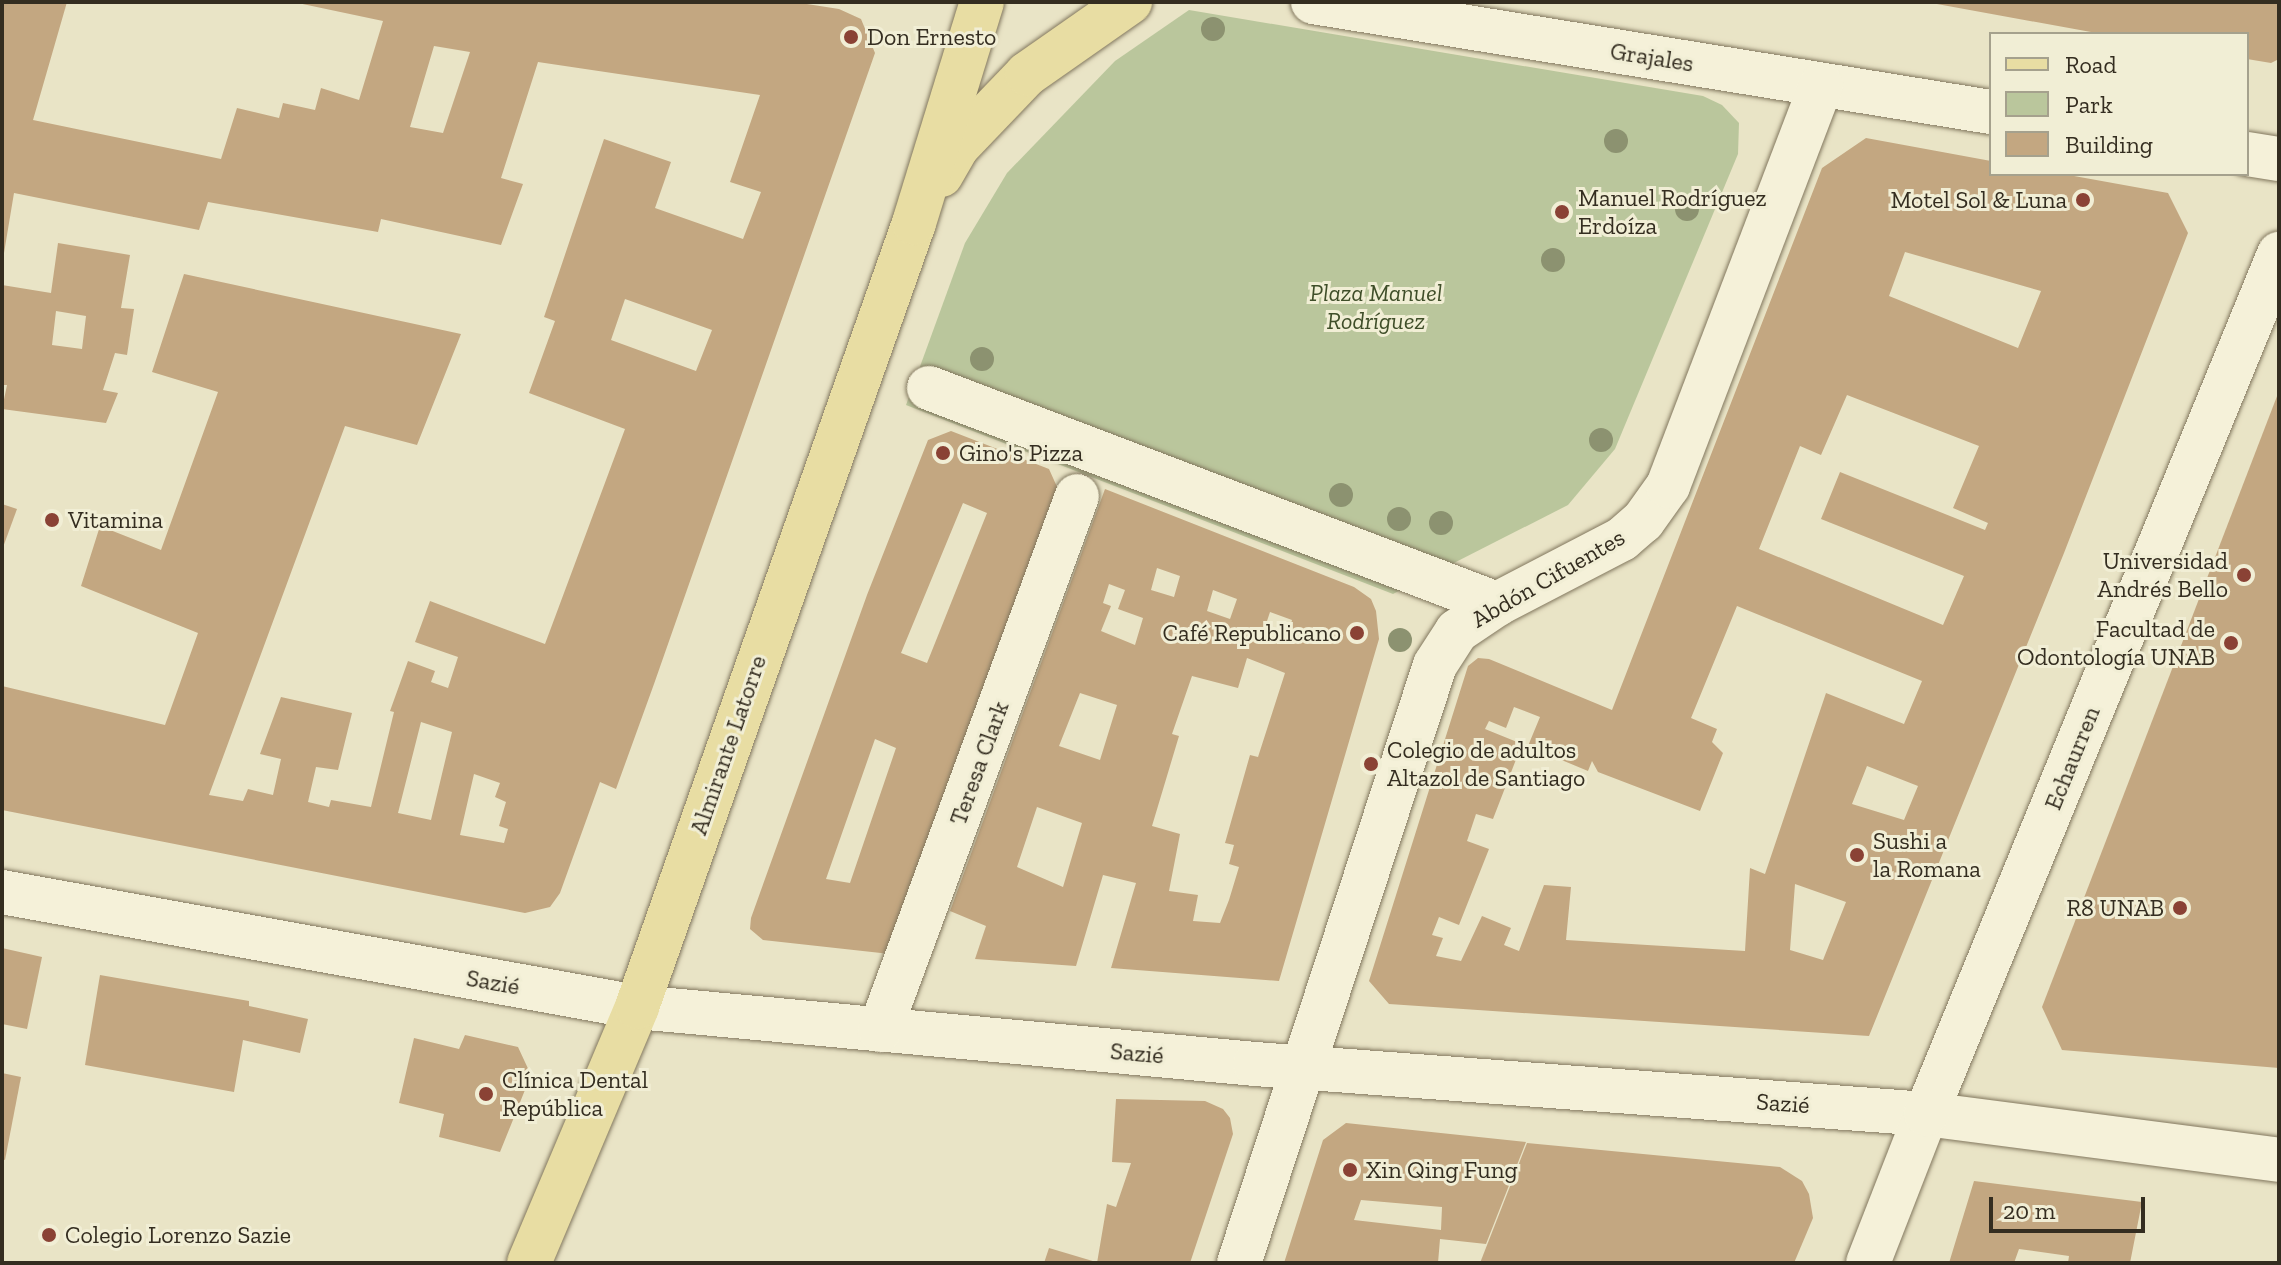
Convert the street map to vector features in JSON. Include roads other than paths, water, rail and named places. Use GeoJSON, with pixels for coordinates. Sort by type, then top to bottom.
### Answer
{"type":"FeatureCollection","features":[{"type":"Feature","properties":{"kind":"main road","name":"Almirante Latorre"},"geometry":{"type":"LineString","coordinates":[[529,1263],[637,1007],[914,223],[982,2]]}},
{"type":"Feature","properties":{"kind":"main road","name":"Almirante Latorre"},"geometry":{"type":"LineString","coordinates":[[914,223],[957,147],[996,104],[1027,74],[1130,2]]}},
{"type":"Feature","properties":{"kind":"street","name":"Grajales"},"geometry":{"type":"LineString","coordinates":[[1313,2],[1989,112]]}},
{"type":"Feature","properties":{"kind":"street","name":"Abdón Cifuentes"},"geometry":{"type":"LineString","coordinates":[[1239,1263],[1435,665],[1457,631],[1497,604],[1622,539],[1643,521],[1668,486],[1821,85]]}},
{"type":"Feature","properties":{"kind":"street"},"geometry":{"type":"LineString","coordinates":[[2249,154],[2279,159]]}},
{"type":"Feature","properties":{"kind":"street","name":"Echaurren"},"geometry":{"type":"LineString","coordinates":[[1868,1263],[1926,1114],[2279,254]]}},
{"type":"Feature","properties":{"kind":"street"},"geometry":{"type":"LineString","coordinates":[[929,388],[1497,604]]}},
{"type":"Feature","properties":{"kind":"street","name":"Teresa Clark"},"geometry":{"type":"LineString","coordinates":[[880,1030],[1077,496]]}},
{"type":"Feature","properties":{"kind":"street","name":"Sazié"},"geometry":{"type":"LineString","coordinates":[[2,892],[637,1007],[1302,1067],[1926,1114],[2279,1160]]}},
{"type":"Feature","properties":{"kind":"place","name":"Don Ernesto"},"geometry":{"type":"Point","coordinates":[851,37]}},
{"type":"Feature","properties":{"kind":"place","name":"Motel Sol & Luna"},"geometry":{"type":"Point","coordinates":[2083,200]}},
{"type":"Feature","properties":{"kind":"place","name":"Manuel Rodríguez Erdoíza"},"geometry":{"type":"Point","coordinates":[1562,212]}},
{"type":"Feature","properties":{"kind":"place","name":"Gino's Pizza"},"geometry":{"type":"Point","coordinates":[943,453]}},
{"type":"Feature","properties":{"kind":"place","name":"Vitamina"},"geometry":{"type":"Point","coordinates":[52,520]}},
{"type":"Feature","properties":{"kind":"place","name":"Universidad Andrés Bello"},"geometry":{"type":"Point","coordinates":[2244,575]}},
{"type":"Feature","properties":{"kind":"place","name":"Café Republicano"},"geometry":{"type":"Point","coordinates":[1357,633]}},
{"type":"Feature","properties":{"kind":"place","name":"Facultad de Odontología UNAB"},"geometry":{"type":"Point","coordinates":[2231,643]}},
{"type":"Feature","properties":{"kind":"place","name":"Colegio de adultos Altazol de Santiago"},"geometry":{"type":"Point","coordinates":[1371,764]}},
{"type":"Feature","properties":{"kind":"place","name":"Sushi a la Romana"},"geometry":{"type":"Point","coordinates":[1857,855]}},
{"type":"Feature","properties":{"kind":"place","name":"R8 UNAB"},"geometry":{"type":"Point","coordinates":[2180,908]}},
{"type":"Feature","properties":{"kind":"place","name":"Clínica Dental República"},"geometry":{"type":"Point","coordinates":[486,1094]}},
{"type":"Feature","properties":{"kind":"place","name":"Xin Qing Fung"},"geometry":{"type":"Point","coordinates":[1350,1170]}},
{"type":"Feature","properties":{"kind":"place","name":"Colegio Lorenzo Sazie"},"geometry":{"type":"Point","coordinates":[49,1235]}},
{"type":"Feature","properties":{"kind":"park label","name":"Plaza Manuel Rodríguez"},"geometry":{"type":"Point","coordinates":[1376,307]}}]}
